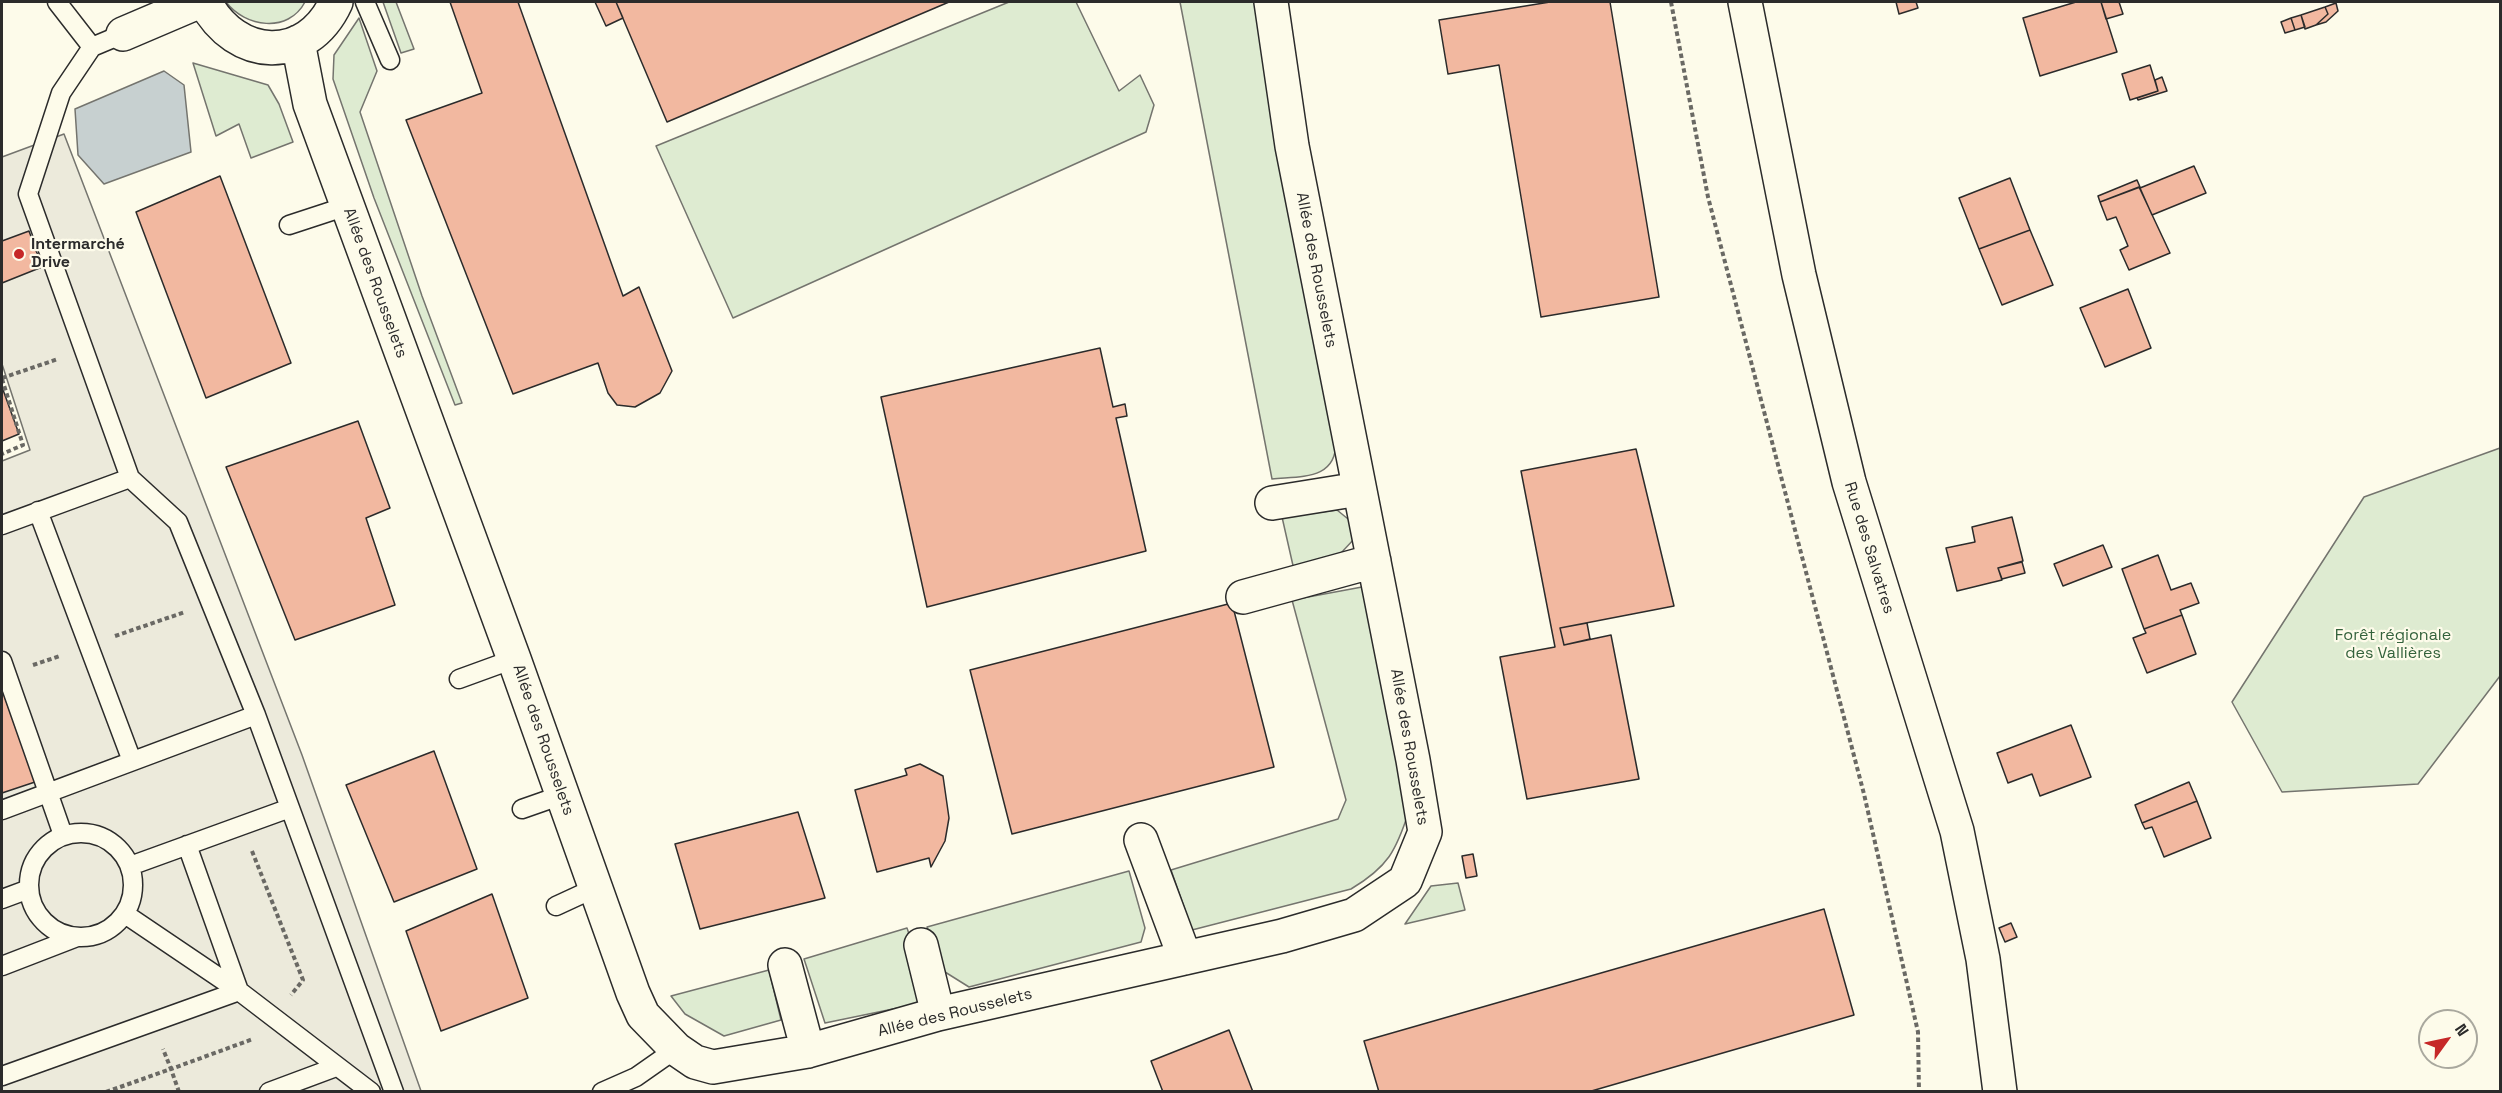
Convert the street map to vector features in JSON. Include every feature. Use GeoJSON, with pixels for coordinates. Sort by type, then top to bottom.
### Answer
{"type":"FeatureCollection","features":[{"type":"Feature","properties":{"kind":"street"},"geometry":{"type":"LineString","coordinates":[[123,34],[198,2]]}},
{"type":"Feature","properties":{"kind":"street"},"geometry":{"type":"LineString","coordinates":[[205,2],[214,19],[231,36],[252,45],[276,47],[298,42],[316,32],[330,16],[336,2]]}},
{"type":"Feature","properties":{"kind":"street","name":"Allée des Rousselets"},"geometry":{"type":"LineString","coordinates":[[298,42],[310,104],[514,659],[594,888],[643,1015],[676,1049],[695,1062],[713,1066],[808,1051],[938,1014],[1282,936],[1357,926],[1404,881],[1425,832],[1292,146],[1271,2]]}},
{"type":"Feature","properties":{"kind":"street","name":"Rue des Salvatres"},"geometry":{"type":"LineString","coordinates":[[1745,2],[1799,275],[1849,482],[1957,831],[1983,959],[2000,1092]]}},
{"type":"Feature","properties":{"kind":"street"},"geometry":{"type":"LineString","coordinates":[[1272,503],[1359,489]]}},
{"type":"Feature","properties":{"kind":"street"},"geometry":{"type":"LineString","coordinates":[[1243,597],[1374,561]]}},
{"type":"Feature","properties":{"kind":"street"},"geometry":{"type":"LineString","coordinates":[[1141,840],[1185,958]]}},
{"type":"Feature","properties":{"kind":"street"},"geometry":{"type":"LineString","coordinates":[[921,945],[938,1014]]}},
{"type":"Feature","properties":{"kind":"street"},"geometry":{"type":"LineString","coordinates":[[785,965],[808,1051]]}},
{"type":"Feature","properties":{"kind":"lane"},"geometry":{"type":"LineString","coordinates":[[57,2],[92,47]]}},
{"type":"Feature","properties":{"kind":"lane"},"geometry":{"type":"LineString","coordinates":[[366,2],[390,60]]}},
{"type":"Feature","properties":{"kind":"lane"},"geometry":{"type":"LineString","coordinates":[[123,34],[92,47],[61,93],[28,194],[130,478],[178,522],[256,715],[282,811],[394,1092]]}},
{"type":"Feature","properties":{"kind":"lane"},"geometry":{"type":"LineString","coordinates":[[289,225],[347,206]]}},
{"type":"Feature","properties":{"kind":"lane"},"geometry":{"type":"LineString","coordinates":[[2,525],[130,478]]}},
{"type":"Feature","properties":{"kind":"lane"},"geometry":{"type":"LineString","coordinates":[[38,512],[132,761]]}},
{"type":"Feature","properties":{"kind":"lane"},"geometry":{"type":"LineString","coordinates":[[459,679],[514,659]]}},
{"type":"Feature","properties":{"kind":"lane"},"geometry":{"type":"LineString","coordinates":[[2,661],[63,836]]}},
{"type":"Feature","properties":{"kind":"lane"},"geometry":{"type":"LineString","coordinates":[[2,810],[256,715]]}},
{"type":"Feature","properties":{"kind":"lane"},"geometry":{"type":"LineString","coordinates":[[522,809],[562,795]]}},
{"type":"Feature","properties":{"kind":"lane"},"geometry":{"type":"LineString","coordinates":[[130,866],[282,811]]}},
{"type":"Feature","properties":{"kind":"lane"},"geometry":{"type":"LineString","coordinates":[[2,966],[77,937],[104,932],[125,914],[132,899],[133,882],[130,866],[122,852],[110,841],[94,834],[78,832],[63,836],[48,844],[37,857],[30,872],[29,889],[32,904],[39,916],[62,934],[77,937]]}},
{"type":"Feature","properties":{"kind":"lane"},"geometry":{"type":"LineString","coordinates":[[187,845],[238,991]]}},
{"type":"Feature","properties":{"kind":"lane"},"geometry":{"type":"LineString","coordinates":[[556,906],[594,888]]}},
{"type":"Feature","properties":{"kind":"lane"},"geometry":{"type":"LineString","coordinates":[[2,899],[29,889]]}},
{"type":"Feature","properties":{"kind":"lane"},"geometry":{"type":"LineString","coordinates":[[125,914],[238,991],[371,1092]]}},
{"type":"Feature","properties":{"kind":"lane"},"geometry":{"type":"LineString","coordinates":[[2,1076],[238,991]]}},
{"type":"Feature","properties":{"kind":"lane"},"geometry":{"type":"LineString","coordinates":[[602,1092],[636,1077],[676,1049]]}},
{"type":"Feature","properties":{"kind":"lane"},"geometry":{"type":"LineString","coordinates":[[268,1092],[336,1067]]}},
{"type":"Feature","properties":{"kind":"path"},"geometry":{"type":"LineString","coordinates":[[1671,2],[1708,197],[1871,828],[1918,1032],[1919,1092]]}},
{"type":"Feature","properties":{"kind":"path"},"geometry":{"type":"LineString","coordinates":[[2,454],[23,445],[2,379],[84,350]]}},
{"type":"Feature","properties":{"kind":"path"},"geometry":{"type":"LineString","coordinates":[[106,1092],[251,1041],[303,980],[252,851],[281,839],[282,811]]}},
{"type":"Feature","properties":{"kind":"path"},"geometry":{"type":"LineString","coordinates":[[171,1069],[179,1092]]}},
{"type":"Feature","properties":{"kind":"green space"},"geometry":{"type":"Polygon","coordinates":[[[226,2],[305,2],[298,12],[288,19],[278,23],[266,23],[244,17],[226,2]]]}},
{"type":"Feature","properties":{"kind":"green space"},"geometry":{"type":"Polygon","coordinates":[[[383,2],[396,2],[414,49],[401,53],[383,2]]]}},
{"type":"Feature","properties":{"kind":"green space"},"geometry":{"type":"Polygon","coordinates":[[[1009,2],[1076,2],[1119,91],[1140,75],[1154,105],[1146,132],[733,318],[656,146],[1009,2]]]}},
{"type":"Feature","properties":{"kind":"green space"},"geometry":{"type":"Polygon","coordinates":[[[1180,2],[1256,2],[1336,442],[1330,463],[1324,470],[1315,474],[1272,479],[1180,2]]]}},
{"type":"Feature","properties":{"kind":"green space"},"geometry":{"type":"Polygon","coordinates":[[[359,18],[377,71],[360,112],[422,296],[462,403],[455,405],[374,198],[333,79],[334,55],[359,18]]]}},
{"type":"Feature","properties":{"kind":"green space"},"geometry":{"type":"Polygon","coordinates":[[[193,63],[268,85],[279,104],[293,142],[251,158],[239,124],[216,136],[193,63]]]}},
{"type":"Feature","properties":{"kind":"green space","name":"Forêt régionale des Vallières"},"geometry":{"type":"Polygon","coordinates":[[[2500,448],[2500,676],[2418,784],[2282,792],[2232,702],[2364,497],[2500,448]]]}},
{"type":"Feature","properties":{"kind":"green space"},"geometry":{"type":"Polygon","coordinates":[[[1337,510],[1353,523],[1355,538],[1341,553],[1294,570],[1282,517],[1337,510]]]}},
{"type":"Feature","properties":{"kind":"green space"},"geometry":{"type":"Polygon","coordinates":[[[1362,587],[1409,811],[1400,837],[1382,865],[1351,889],[1192,930],[1171,870],[1338,819],[1346,800],[1292,600],[1362,587]]]}},
{"type":"Feature","properties":{"kind":"green space"},"geometry":{"type":"Polygon","coordinates":[[[1129,871],[1145,928],[1141,942],[969,987],[945,972],[927,927],[1129,871]]]}},
{"type":"Feature","properties":{"kind":"green space"},"geometry":{"type":"Polygon","coordinates":[[[1458,883],[1465,910],[1405,924],[1431,886],[1458,883]]]}},
{"type":"Feature","properties":{"kind":"green space"},"geometry":{"type":"Polygon","coordinates":[[[907,928],[927,987],[922,1003],[825,1023],[804,959],[907,928]]]}},
{"type":"Feature","properties":{"kind":"green space"},"geometry":{"type":"Polygon","coordinates":[[[769,970],[781,1020],[724,1036],[685,1014],[671,996],[769,970]]]}},
{"type":"Feature","properties":{"kind":"shaded area"},"geometry":{"type":"Polygon","coordinates":[[[164,71],[184,85],[191,152],[104,184],[78,155],[75,109],[164,71]]]}},
{"type":"Feature","properties":{"kind":"shaded area"},"geometry":{"type":"Polygon","coordinates":[[[64,134],[302,755],[421,1091],[2,1092],[2,461],[30,450],[2,364],[2,157],[64,134]]]}},
{"type":"Feature","properties":{"kind":"building"},"geometry":{"type":"Polygon","coordinates":[[[450,2],[518,2],[623,296],[639,287],[672,371],[660,393],[635,407],[617,405],[608,393],[598,363],[513,394],[406,120],[482,93],[450,2]]]}},
{"type":"Feature","properties":{"kind":"building"},"geometry":{"type":"Polygon","coordinates":[[[595,2],[616,2],[623,18],[606,26],[595,2]]]}},
{"type":"Feature","properties":{"kind":"building"},"geometry":{"type":"Polygon","coordinates":[[[616,2],[949,2],[667,122],[616,2]]]}},
{"type":"Feature","properties":{"kind":"building"},"geometry":{"type":"Polygon","coordinates":[[[1550,2],[1610,2],[1659,297],[1541,317],[1499,65],[1448,74],[1439,20],[1550,2]]]}},
{"type":"Feature","properties":{"kind":"building"},"geometry":{"type":"Polygon","coordinates":[[[1896,2],[1916,2],[1918,8],[1899,14],[1896,2]]]}},
{"type":"Feature","properties":{"kind":"building"},"geometry":{"type":"Polygon","coordinates":[[[2076,2],[2101,2],[2117,52],[2040,76],[2023,18],[2076,2]]]}},
{"type":"Feature","properties":{"kind":"building"},"geometry":{"type":"Polygon","coordinates":[[[2101,2],[2119,2],[2123,14],[2106,19],[2101,2]]]}},
{"type":"Feature","properties":{"kind":"building"},"geometry":{"type":"Polygon","coordinates":[[[2336,3],[2338,11],[2326,22],[2316,25],[2328,14],[2325,7],[2336,3]]]}},
{"type":"Feature","properties":{"kind":"building"},"geometry":{"type":"Polygon","coordinates":[[[2325,7],[2328,14],[2316,25],[2305,29],[2301,15],[2325,7]]]}},
{"type":"Feature","properties":{"kind":"building"},"geometry":{"type":"Polygon","coordinates":[[[2301,15],[2305,27],[2295,30],[2291,18],[2301,15]]]}},
{"type":"Feature","properties":{"kind":"building"},"geometry":{"type":"Polygon","coordinates":[[[2291,18],[2295,30],[2285,33],[2281,22],[2291,18]]]}},
{"type":"Feature","properties":{"kind":"building"},"geometry":{"type":"Polygon","coordinates":[[[2150,65],[2158,91],[2130,100],[2122,74],[2150,65]]]}},
{"type":"Feature","properties":{"kind":"building"},"geometry":{"type":"Polygon","coordinates":[[[2162,77],[2167,91],[2138,100],[2137,98],[2158,91],[2155,80],[2162,77]]]}},
{"type":"Feature","properties":{"kind":"building"},"geometry":{"type":"Polygon","coordinates":[[[2194,166],[2206,193],[2152,215],[2140,188],[2194,166]]]}},
{"type":"Feature","properties":{"kind":"building"},"geometry":{"type":"Polygon","coordinates":[[[220,176],[291,363],[206,398],[136,212],[220,176]]]}},
{"type":"Feature","properties":{"kind":"building"},"geometry":{"type":"Polygon","coordinates":[[[2010,178],[2030,230],[1979,249],[1959,198],[2010,178]]]}},
{"type":"Feature","properties":{"kind":"building"},"geometry":{"type":"Polygon","coordinates":[[[2137,180],[2140,187],[2100,202],[2098,196],[2137,180]]]}},
{"type":"Feature","properties":{"kind":"building"},"geometry":{"type":"Polygon","coordinates":[[[2139,187],[2170,253],[2129,270],[2120,250],[2128,246],[2116,217],[2107,220],[2100,202],[2139,187]]]}},
{"type":"Feature","properties":{"kind":"building"},"geometry":{"type":"Polygon","coordinates":[[[2030,230],[2053,285],[2002,305],[1979,249],[2030,230]]]}},
{"type":"Feature","properties":{"kind":"building","name":"Intermarché Drive"},"geometry":{"type":"Polygon","coordinates":[[[29,231],[42,267],[2,283],[2,241],[29,231]]]}},
{"type":"Feature","properties":{"kind":"building"},"geometry":{"type":"Polygon","coordinates":[[[2128,289],[2151,348],[2105,367],[2080,308],[2128,289]]]}},
{"type":"Feature","properties":{"kind":"building"},"geometry":{"type":"Polygon","coordinates":[[[1100,348],[1113,407],[1125,404],[1127,416],[1116,418],[1146,551],[927,607],[881,397],[1100,348]]]}},
{"type":"Feature","properties":{"kind":"building"},"geometry":{"type":"Polygon","coordinates":[[[2,387],[19,434],[2,441],[2,387]]]}},
{"type":"Feature","properties":{"kind":"building"},"geometry":{"type":"Polygon","coordinates":[[[358,421],[390,508],[366,518],[395,605],[295,640],[226,467],[358,421]]]}},
{"type":"Feature","properties":{"kind":"building"},"geometry":{"type":"Polygon","coordinates":[[[1636,449],[1674,606],[1560,628],[1564,645],[1611,635],[1639,779],[1527,799],[1500,657],[1555,647],[1521,471],[1636,449]]]}},
{"type":"Feature","properties":{"kind":"building"},"geometry":{"type":"Polygon","coordinates":[[[2012,517],[2023,561],[1998,568],[2002,580],[1957,591],[1946,548],[1975,542],[1972,527],[2012,517]]]}},
{"type":"Feature","properties":{"kind":"building"},"geometry":{"type":"Polygon","coordinates":[[[2103,545],[2112,567],[2063,586],[2054,564],[2103,545]]]}},
{"type":"Feature","properties":{"kind":"building"},"geometry":{"type":"Polygon","coordinates":[[[2158,555],[2171,590],[2191,583],[2199,603],[2180,610],[2182,615],[2144,629],[2122,569],[2158,555]]]}},
{"type":"Feature","properties":{"kind":"building"},"geometry":{"type":"Polygon","coordinates":[[[2022,562],[2025,573],[2002,579],[1998,568],[2022,562]]]}},
{"type":"Feature","properties":{"kind":"building"},"geometry":{"type":"Polygon","coordinates":[[[1232,603],[1274,767],[1012,834],[970,670],[1232,603]]]}},
{"type":"Feature","properties":{"kind":"building"},"geometry":{"type":"Polygon","coordinates":[[[2182,615],[2196,654],[2147,673],[2133,638],[2146,633],[2144,629],[2182,615]]]}},
{"type":"Feature","properties":{"kind":"building"},"geometry":{"type":"Polygon","coordinates":[[[1587,623],[1590,639],[1564,645],[1560,628],[1587,623]]]}},
{"type":"Feature","properties":{"kind":"building"},"geometry":{"type":"Polygon","coordinates":[[[2,689],[35,782],[2,793],[2,689]]]}},
{"type":"Feature","properties":{"kind":"building"},"geometry":{"type":"Polygon","coordinates":[[[2071,725],[2091,777],[2040,796],[2032,774],[2008,783],[1997,753],[2071,725]]]}},
{"type":"Feature","properties":{"kind":"building"},"geometry":{"type":"Polygon","coordinates":[[[434,751],[477,869],[394,902],[346,785],[434,751]]]}},
{"type":"Feature","properties":{"kind":"building"},"geometry":{"type":"Polygon","coordinates":[[[920,764],[943,776],[949,818],[945,841],[931,867],[929,858],[877,872],[855,790],[907,775],[905,769],[920,764]]]}},
{"type":"Feature","properties":{"kind":"building"},"geometry":{"type":"Polygon","coordinates":[[[2189,782],[2197,801],[2142,823],[2135,805],[2189,782]]]}},
{"type":"Feature","properties":{"kind":"building"},"geometry":{"type":"Polygon","coordinates":[[[2197,801],[2211,838],[2164,857],[2152,827],[2145,829],[2142,823],[2197,801]]]}},
{"type":"Feature","properties":{"kind":"building"},"geometry":{"type":"Polygon","coordinates":[[[798,812],[825,898],[700,929],[675,844],[798,812]]]}},
{"type":"Feature","properties":{"kind":"building"},"geometry":{"type":"Polygon","coordinates":[[[1473,854],[1477,876],[1466,878],[1462,856],[1473,854]]]}},
{"type":"Feature","properties":{"kind":"building"},"geometry":{"type":"Polygon","coordinates":[[[492,894],[528,998],[441,1031],[406,931],[492,894]]]}},
{"type":"Feature","properties":{"kind":"building"},"geometry":{"type":"Polygon","coordinates":[[[1824,909],[1854,1015],[1588,1092],[1379,1092],[1364,1041],[1824,909]]]}},
{"type":"Feature","properties":{"kind":"building"},"geometry":{"type":"Polygon","coordinates":[[[2011,923],[2017,937],[2005,942],[1999,928],[2011,923]]]}},
{"type":"Feature","properties":{"kind":"building"},"geometry":{"type":"Polygon","coordinates":[[[1229,1030],[1253,1092],[1163,1092],[1151,1061],[1229,1030]]]}},
{"type":"Feature","properties":{"kind":"place","name":"Intermarché Drive"},"geometry":{"type":"Point","coordinates":[19,254]}}]}
